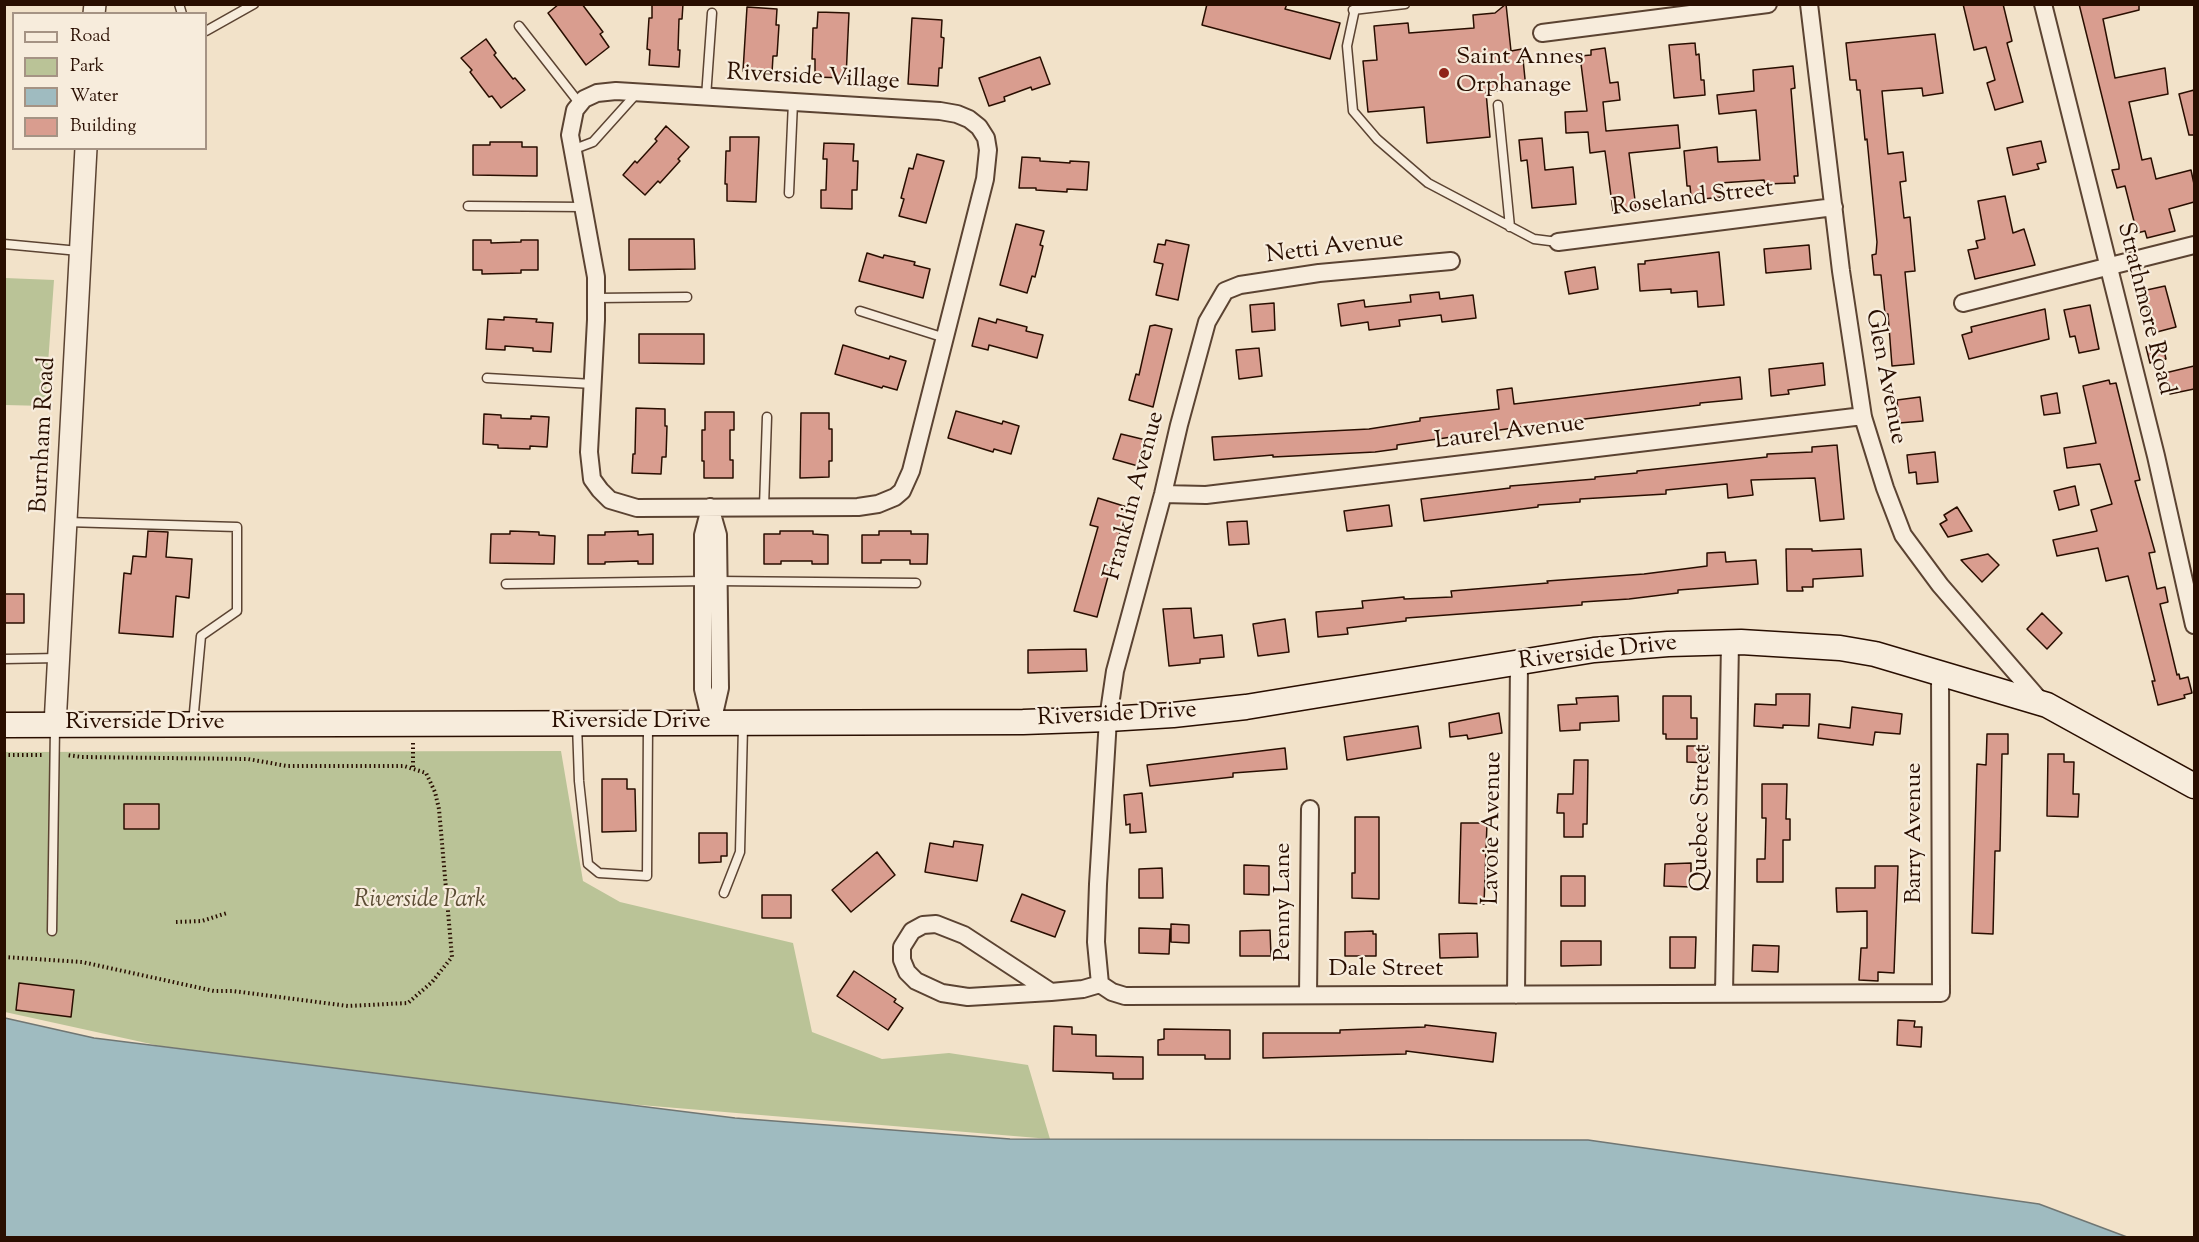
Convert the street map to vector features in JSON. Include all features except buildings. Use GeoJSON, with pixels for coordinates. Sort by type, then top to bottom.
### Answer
{"type":"FeatureCollection","features":[{"type":"Feature","properties":{"kind":"main road","name":"Riverside Drive"},"geometry":{"type":"LineString","coordinates":[[4,725],[1023,722],[1108,719],[1246,707],[1594,650],[1730,642],[1840,648],[1875,654],[2044,704],[2194,786]]}},
{"type":"Feature","properties":{"kind":"street"},"geometry":{"type":"LineString","coordinates":[[1542,33],[1768,4]]}},
{"type":"Feature","properties":{"kind":"street","name":"Glen Avenue"},"geometry":{"type":"LineString","coordinates":[[1809,4],[1841,271],[1863,416],[1885,488],[1902,535],[1940,585],[2044,704]]}},
{"type":"Feature","properties":{"kind":"street","name":"Strathmore Road"},"geometry":{"type":"LineString","coordinates":[[2043,4],[2156,456],[2194,625]]}},
{"type":"Feature","properties":{"kind":"street","name":"Riverside Village"},"geometry":{"type":"LineString","coordinates":[[597,93],[706,97],[940,111],[969,119],[979,127],[986,138],[988,150],[985,179],[911,471],[902,491],[886,501],[867,506],[637,508],[610,500],[592,479],[590,470],[592,384],[597,298],[594,256],[572,150],[571,123],[575,110],[584,99],[597,93]]}},
{"type":"Feature","properties":{"kind":"street","name":"Burnham Road"},"geometry":{"type":"LineString","coordinates":[[55,725],[86,150]]}},
{"type":"Feature","properties":{"kind":"street","name":"Roseland Street"},"geometry":{"type":"LineString","coordinates":[[1558,242],[1834,207]]}},
{"type":"Feature","properties":{"kind":"street"},"geometry":{"type":"LineString","coordinates":[[1963,303],[2194,245]]}},
{"type":"Feature","properties":{"kind":"street","name":"Netti Avenue"},"geometry":{"type":"LineString","coordinates":[[1225,291],[1240,285],[1319,273],[1451,261]]}},
{"type":"Feature","properties":{"kind":"street","name":"Franklin Avenue"},"geometry":{"type":"LineString","coordinates":[[1108,719],[1115,671],[1207,322],[1225,291]]}},
{"type":"Feature","properties":{"kind":"street","name":"Laurel Avenue"},"geometry":{"type":"LineString","coordinates":[[1163,494],[1206,495],[1863,416]]}},
{"type":"Feature","properties":{"kind":"street"},"geometry":{"type":"LineString","coordinates":[[710,507],[703,535],[711,581],[704,689],[712,723]]}},
{"type":"Feature","properties":{"kind":"street","name":"Quebec Street"},"geometry":{"type":"LineString","coordinates":[[1724,994],[1730,642]]}},
{"type":"Feature","properties":{"kind":"street","name":"Lavoie Avenue"},"geometry":{"type":"LineString","coordinates":[[1516,994],[1519,663]]}},
{"type":"Feature","properties":{"kind":"street","name":"Barry Avenue"},"geometry":{"type":"LineString","coordinates":[[1940,673],[1941,993]]}},
{"type":"Feature","properties":{"kind":"street"},"geometry":{"type":"LineString","coordinates":[[1050,992],[981,945],[942,925],[929,924],[917,928],[907,936],[902,947],[902,960],[907,972],[916,981],[942,993],[968,997],[1050,992],[1100,984],[1096,942],[1108,719]]}},
{"type":"Feature","properties":{"kind":"street","name":"Penny Lane"},"geometry":{"type":"LineString","coordinates":[[1308,995],[1310,810]]}},
{"type":"Feature","properties":{"kind":"street","name":"Dale Street"},"geometry":{"type":"LineString","coordinates":[[1100,984],[1112,992],[1125,996],[1941,993]]}},
{"type":"Feature","properties":{"kind":"lane"},"geometry":{"type":"LineString","coordinates":[[207,31],[254,4]]}},
{"type":"Feature","properties":{"kind":"lane"},"geometry":{"type":"LineString","coordinates":[[1405,4],[1354,7],[1347,46],[1353,111],[1377,139],[1428,183],[1534,239],[1558,242]]}},
{"type":"Feature","properties":{"kind":"lane"},"geometry":{"type":"LineString","coordinates":[[706,97],[712,13]]}},
{"type":"Feature","properties":{"kind":"lane"},"geometry":{"type":"LineString","coordinates":[[519,26],[580,104]]}},
{"type":"Feature","properties":{"kind":"lane"},"geometry":{"type":"LineString","coordinates":[[572,150],[593,142],[637,93]]}},
{"type":"Feature","properties":{"kind":"lane"},"geometry":{"type":"LineString","coordinates":[[789,193],[793,102]]}},
{"type":"Feature","properties":{"kind":"lane"},"geometry":{"type":"LineString","coordinates":[[1498,105],[1510,227]]}},
{"type":"Feature","properties":{"kind":"lane"},"geometry":{"type":"LineString","coordinates":[[468,206],[583,207]]}},
{"type":"Feature","properties":{"kind":"lane"},"geometry":{"type":"LineString","coordinates":[[4,244],[81,252]]}},
{"type":"Feature","properties":{"kind":"lane"},"geometry":{"type":"LineString","coordinates":[[597,298],[687,297]]}},
{"type":"Feature","properties":{"kind":"lane"},"geometry":{"type":"LineString","coordinates":[[860,311],[945,338]]}},
{"type":"Feature","properties":{"kind":"lane"},"geometry":{"type":"LineString","coordinates":[[487,378],[592,384]]}},
{"type":"Feature","properties":{"kind":"lane"},"geometry":{"type":"LineString","coordinates":[[764,507],[767,417]]}},
{"type":"Feature","properties":{"kind":"lane"},"geometry":{"type":"LineString","coordinates":[[66,522],[237,527],[237,611],[201,636],[192,724]]}},
{"type":"Feature","properties":{"kind":"lane"},"geometry":{"type":"LineString","coordinates":[[506,584],[711,581],[916,583]]}},
{"type":"Feature","properties":{"kind":"lane"},"geometry":{"type":"LineString","coordinates":[[4,658],[59,657]]}},
{"type":"Feature","properties":{"kind":"lane"},"geometry":{"type":"LineString","coordinates":[[724,893],[740,852],[743,722]]}},
{"type":"Feature","properties":{"kind":"lane"},"geometry":{"type":"LineString","coordinates":[[577,723],[579,781],[588,864],[599,873],[647,876],[648,723]]}},
{"type":"Feature","properties":{"kind":"lane"},"geometry":{"type":"LineString","coordinates":[[52,931],[55,725]]}},
{"type":"Feature","properties":{"kind":"path"},"geometry":{"type":"LineString","coordinates":[[413,741],[414,769]]}},
{"type":"Feature","properties":{"kind":"path"},"geometry":{"type":"LineString","coordinates":[[4,957],[82,962],[214,991],[233,991],[348,1006],[408,1003],[432,982],[452,957],[439,808],[435,792],[426,774],[404,766],[287,766],[248,759],[82,757]]}},
{"type":"Feature","properties":{"kind":"path"},"geometry":{"type":"LineString","coordinates":[[176,922],[202,921],[227,913]]}},
{"type":"Feature","properties":{"kind":"green space"},"geometry":{"type":"Polygon","coordinates":[[[5,278],[54,280],[45,406],[5,405],[5,278]]]}},
{"type":"Feature","properties":{"kind":"green space","name":"Riverside Park"},"geometry":{"type":"Polygon","coordinates":[[[561,751],[583,881],[620,902],[793,943],[812,1032],[882,1059],[949,1053],[1028,1065],[1050,1139],[616,1103],[160,1046],[5,1012],[5,752],[561,751]]]}},
{"type":"Feature","properties":{"kind":"water"},"geometry":{"type":"Polygon","coordinates":[[[5,1018],[94,1038],[735,1118],[1010,1139],[1588,1140],[2039,1204],[2127,1237],[5,1237],[5,1018]]]}},
{"type":"Feature","properties":{"kind":"place","name":"Saint Annes Orphanage"},"geometry":{"type":"Point","coordinates":[1444,73]}}]}
